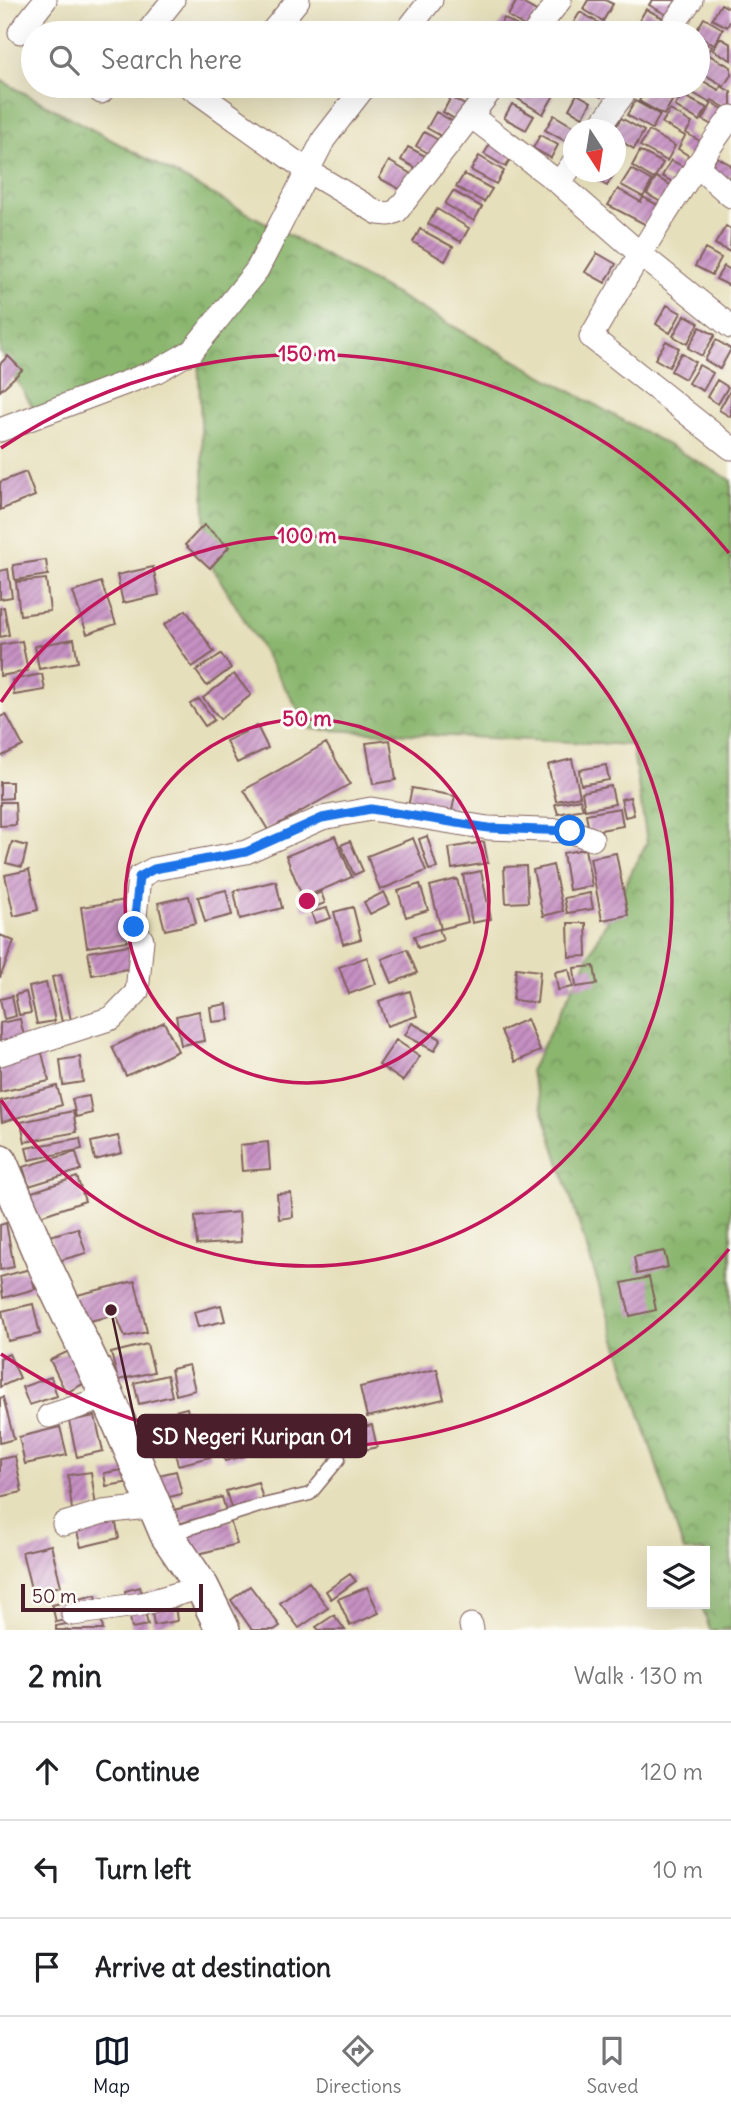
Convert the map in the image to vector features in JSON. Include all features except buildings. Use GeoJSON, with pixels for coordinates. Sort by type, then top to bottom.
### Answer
{"type":"FeatureCollection","features":[{"type":"Feature","properties":{"kind":"street"},"geometry":{"type":"LineString","coordinates":[[29,21],[45,0]]}},
{"type":"Feature","properties":{"kind":"street"},"geometry":{"type":"LineString","coordinates":[[156,21],[173,0]]}},
{"type":"Feature","properties":{"kind":"street"},"geometry":{"type":"LineString","coordinates":[[281,21],[298,0]]}},
{"type":"Feature","properties":{"kind":"street"},"geometry":{"type":"LineString","coordinates":[[414,21],[430,0]]}},
{"type":"Feature","properties":{"kind":"street"},"geometry":{"type":"LineString","coordinates":[[543,21],[560,0]]}},
{"type":"Feature","properties":{"kind":"street"},"geometry":{"type":"LineString","coordinates":[[676,21],[691,0]]}},
{"type":"Feature","properties":{"kind":"street"},"geometry":{"type":"LineString","coordinates":[[225,98],[308,170],[378,213],[389,214],[397,211],[485,98]]}},
{"type":"Feature","properties":{"kind":"street"},"geometry":{"type":"LineString","coordinates":[[0,430],[157,371],[192,351],[257,270],[324,139],[356,98]]}},
{"type":"Feature","properties":{"kind":"street"},"geometry":{"type":"LineString","coordinates":[[605,119],[620,98]]}},
{"type":"Feature","properties":{"kind":"street"},"geometry":{"type":"LineString","coordinates":[[471,116],[559,183],[639,253],[731,327]]}},
{"type":"Feature","properties":{"kind":"street"},"geometry":{"type":"LineString","coordinates":[[731,117],[639,253],[591,337],[731,448]]}},
{"type":"Feature","properties":{"kind":"street"},"geometry":{"type":"LineString","coordinates":[[696,165],[731,196]]}},
{"type":"Feature","properties":{"kind":"street"},"geometry":{"type":"LineString","coordinates":[[559,183],[563,177]]}},
{"type":"Feature","properties":{"kind":"street"},"geometry":{"type":"LineString","coordinates":[[0,1055],[112,1018],[137,992],[142,940],[134,927],[136,889],[139,877],[154,869],[246,852],[322,818],[371,809],[488,828],[570,831],[592,839]]}},
{"type":"Feature","properties":{"kind":"street"},"geometry":{"type":"LineString","coordinates":[[0,1161],[162,1521],[202,1587],[223,1630]]}},
{"type":"Feature","properties":{"kind":"street"},"geometry":{"type":"LineString","coordinates":[[49,1416],[108,1397]]}},
{"type":"Feature","properties":{"kind":"street"},"geometry":{"type":"LineString","coordinates":[[64,1524],[103,1511],[162,1521]]}},
{"type":"Feature","properties":{"kind":"street"},"geometry":{"type":"LineString","coordinates":[[73,1614],[142,1604],[202,1587]]}},
{"type":"Feature","properties":{"kind":"lane"},"geometry":{"type":"LineString","coordinates":[[162,1521],[259,1506],[310,1493],[339,1459]]}},
{"type":"Feature","properties":{"kind":"green space"},"geometry":{"type":"Polygon","coordinates":[[[0,80],[21,91],[21,98],[33,98],[290,236],[731,480],[731,1630],[710,1630],[703,1609],[710,1609],[710,1546],[682,1546],[530,1071],[647,842],[632,745],[310,729],[207,558],[198,356],[41,421],[0,352],[0,80]]]}},
{"type":"Feature","properties":{"kind":"place","name":"SD Negeri Kuripan 01"},"geometry":{"type":"Point","coordinates":[111,1310]}},
{"type":"Feature","properties":{"kind":"route"},"geometry":{"type":"LineString","coordinates":[[134,927],[139,877],[154,869],[246,852],[322,818],[371,809],[488,828],[570,831]]}}]}
